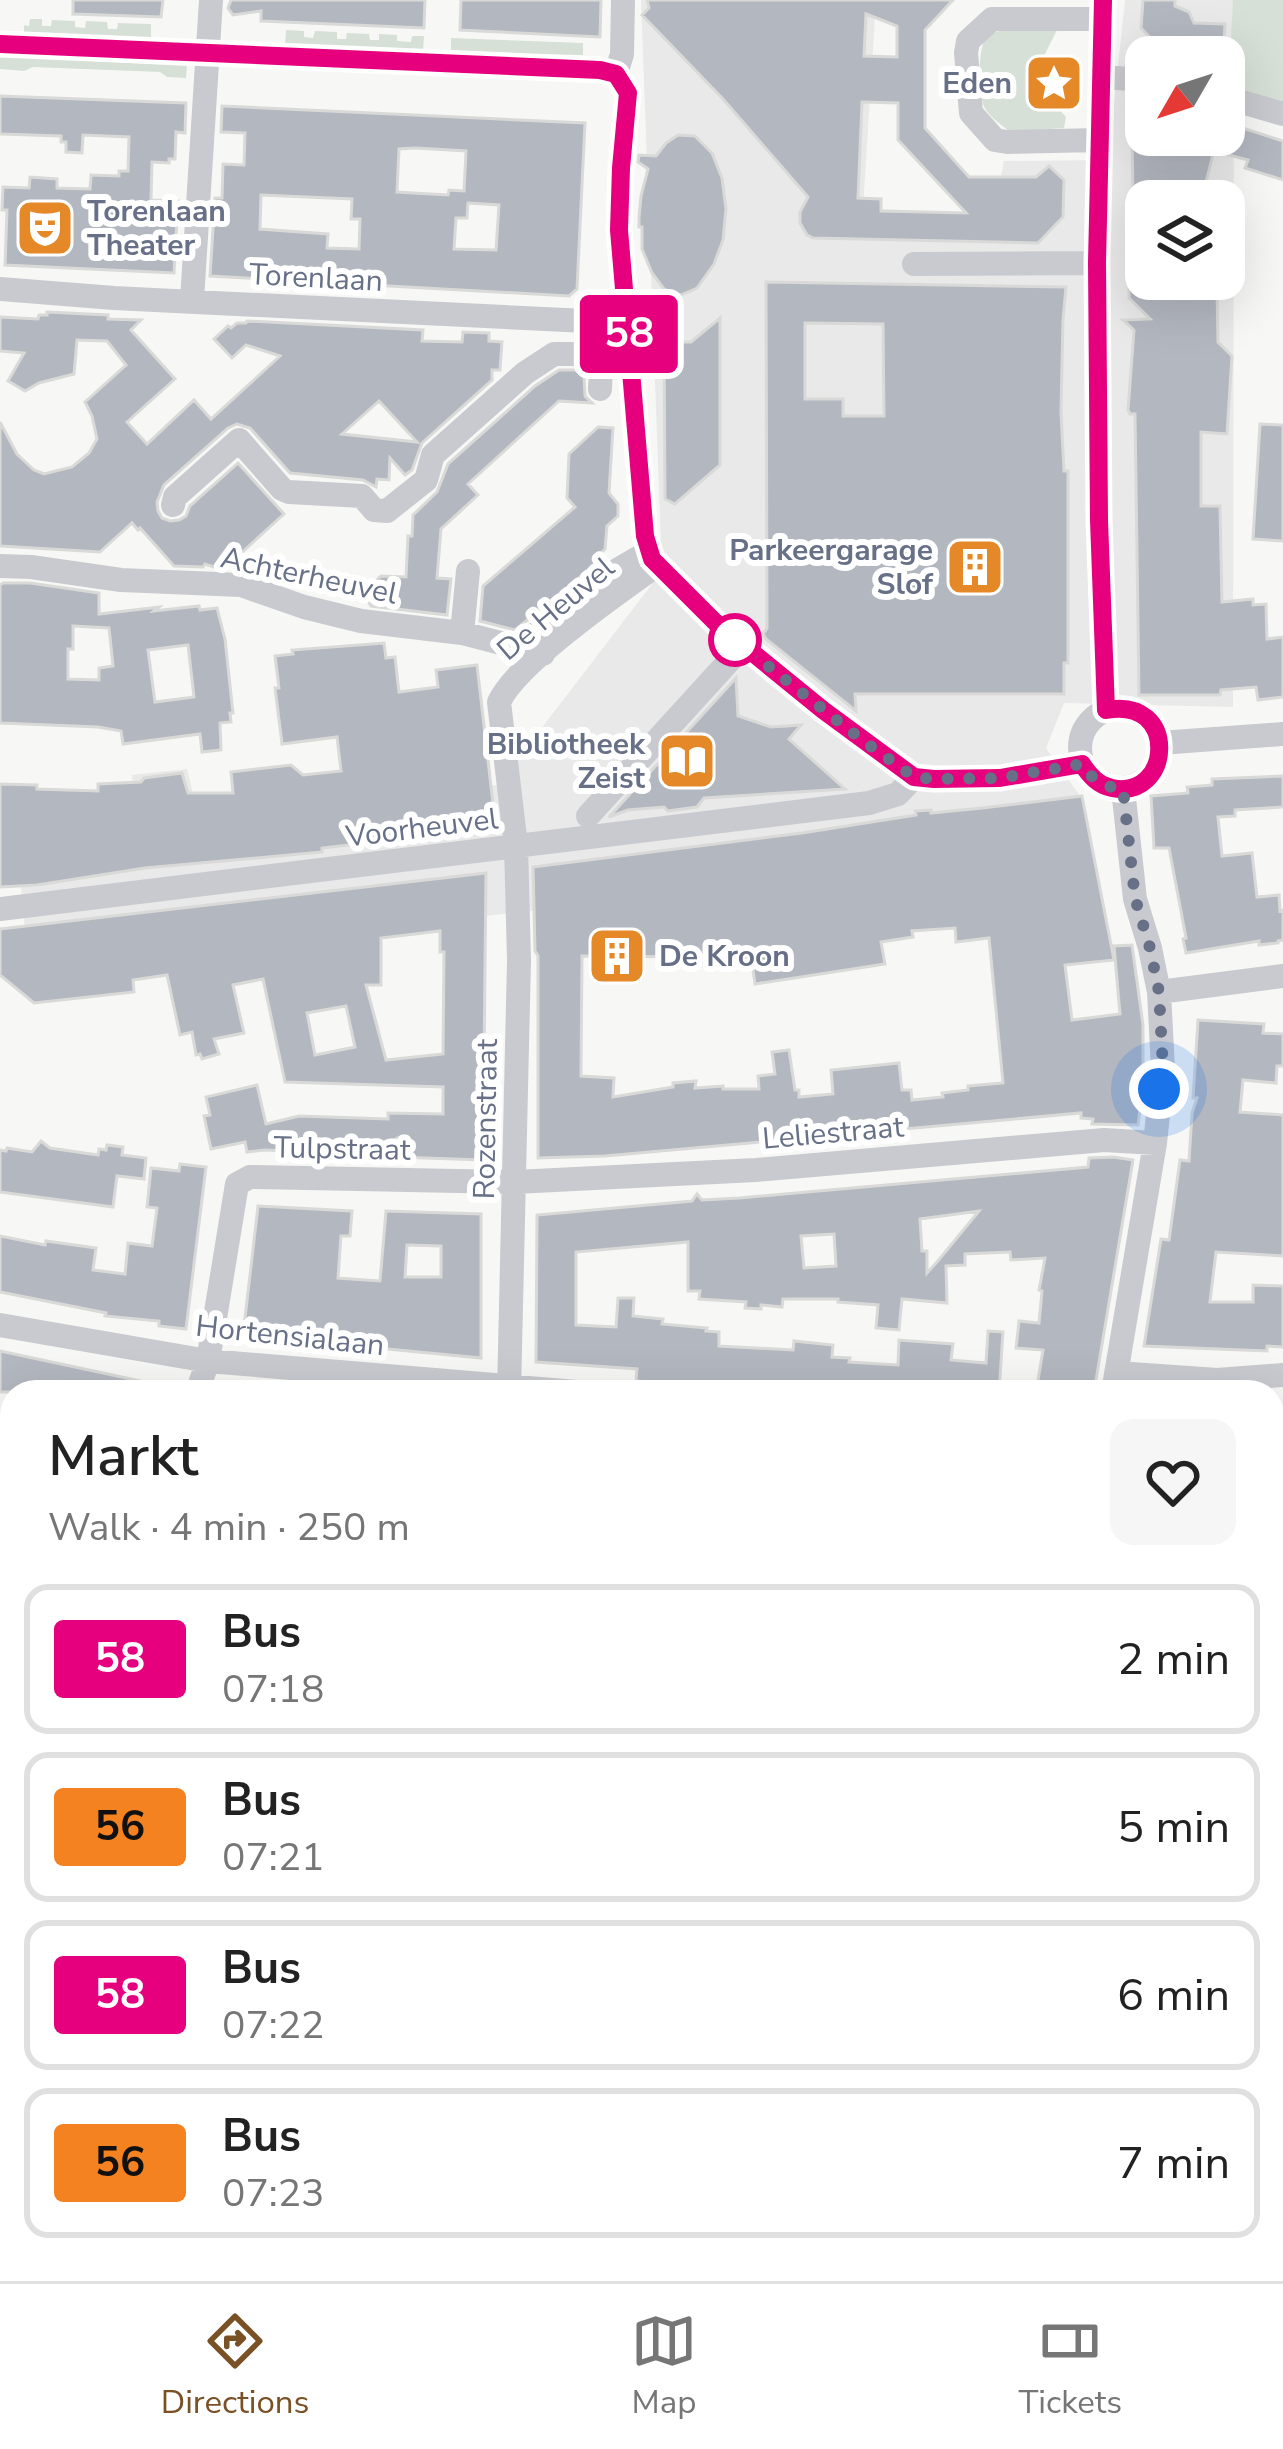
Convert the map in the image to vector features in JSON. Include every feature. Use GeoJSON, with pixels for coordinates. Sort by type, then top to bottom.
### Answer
{"type":"FeatureCollection","features":[{"type":"Feature","properties":{"kind":"street"},"geometry":{"type":"LineString","coordinates":[[192,300],[211,0]]}},
{"type":"Feature","properties":{"kind":"street"},"geometry":{"type":"LineString","coordinates":[[616,74],[622,54],[623,0]]}},
{"type":"Feature","properties":{"kind":"street"},"geometry":{"type":"LineString","coordinates":[[1100,140],[995,140],[971,113],[968,41],[992,19],[1103,9],[1101,77],[1100,140],[1097,262],[1106,710]]}},
{"type":"Feature","properties":{"kind":"street"},"geometry":{"type":"LineString","coordinates":[[0,44],[616,74],[628,99],[619,230],[653,558],[736,641],[914,777]]}},
{"type":"Feature","properties":{"kind":"street"},"geometry":{"type":"LineString","coordinates":[[1101,77],[1125,79]]}},
{"type":"Feature","properties":{"kind":"street"},"geometry":{"type":"LineString","coordinates":[[1245,103],[1283,114]]}},
{"type":"Feature","properties":{"kind":"street"},"geometry":{"type":"LineString","coordinates":[[914,263],[1097,262]]}},
{"type":"Feature","properties":{"kind":"street","name":"Torenlaan"},"geometry":{"type":"LineString","coordinates":[[0,289],[628,323]]}},
{"type":"Feature","properties":{"kind":"street"},"geometry":{"type":"LineString","coordinates":[[173,505],[175,497],[239,440],[282,489],[362,496],[374,510],[387,511],[426,480],[434,455],[525,373],[554,354],[579,354],[602,365],[600,389]]}},
{"type":"Feature","properties":{"kind":"street","name":"De Heuvel"},"geometry":{"type":"LineString","coordinates":[[517,846],[499,702],[504,691],[530,651],[612,573],[653,558]]}},
{"type":"Feature","properties":{"kind":"street","name":"Achterheuvel"},"geometry":{"type":"LineString","coordinates":[[0,566],[121,580],[241,585],[304,607],[393,626],[462,633],[530,651]]}},
{"type":"Feature","properties":{"kind":"street"},"geometry":{"type":"LineString","coordinates":[[462,633],[468,571]]}},
{"type":"Feature","properties":{"kind":"street"},"geometry":{"type":"LineString","coordinates":[[588,816],[731,659]]}},
{"type":"Feature","properties":{"kind":"street"},"geometry":{"type":"LineString","coordinates":[[1124,707],[1150,720],[1160,743],[1151,774],[1123,789],[1099,783],[1089,775],[1079,754],[1081,734],[1093,718],[1124,707]]}},
{"type":"Feature","properties":{"kind":"street"},"geometry":{"type":"LineString","coordinates":[[1160,743],[1283,734]]}},
{"type":"Feature","properties":{"kind":"street","name":"Voorheuvel"},"geometry":{"type":"LineString","coordinates":[[12,908],[869,803],[898,794],[914,777],[1000,778],[1082,764]]}},
{"type":"Feature","properties":{"kind":"street"},"geometry":{"type":"LineString","coordinates":[[1115,1380],[1163,1069],[1159,992],[1135,898],[1123,789]]}},
{"type":"Feature","properties":{"kind":"street","name":"Rozenstraat"},"geometry":{"type":"LineString","coordinates":[[509,1380],[519,960],[517,846]]}},
{"type":"Feature","properties":{"kind":"street"},"geometry":{"type":"LineString","coordinates":[[1159,992],[1279,979]]}},
{"type":"Feature","properties":{"kind":"street","name":"Leliestraat"},"geometry":{"type":"LineString","coordinates":[[515,1182],[756,1170],[1104,1140],[1155,1143]]}},
{"type":"Feature","properties":{"kind":"street","name":"Tulpstraat"},"geometry":{"type":"LineString","coordinates":[[201,1380],[236,1184],[250,1177],[515,1182]]}},
{"type":"Feature","properties":{"kind":"street","name":"Hortensialaan"},"geometry":{"type":"LineString","coordinates":[[0,1325],[208,1360],[416,1380]]}},
{"type":"Feature","properties":{"kind":"street"},"geometry":{"type":"LineString","coordinates":[[1217,1380],[1283,1376]]}},
{"type":"Feature","properties":{"kind":"shaded area"},"geometry":{"type":"Polygon","coordinates":[[[641,0],[876,0],[863,208],[994,215],[1004,161],[1108,160],[1125,0],[1234,0],[1234,36],[1125,36],[1125,156],[1234,156],[1234,180],[1125,180],[1125,300],[1234,300],[1233,707],[1064,703],[1046,748],[1083,800],[1088,822],[559,908],[28,964],[17,842],[137,829],[132,775],[187,769],[196,806],[208,807],[498,785],[662,571],[641,0]]]}},
{"type":"Feature","properties":{"kind":"shaded area"},"geometry":{"type":"Polygon","coordinates":[[[1233,0],[1283,0],[1283,110],[1245,97],[1245,36],[1231,36],[1233,0]]]}},
{"type":"Feature","properties":{"kind":"shaded area"},"geometry":{"type":"Polygon","coordinates":[[[30,19],[42,19],[42,26],[51,26],[52,20],[75,21],[75,27],[85,28],[86,21],[107,22],[108,29],[117,29],[118,23],[151,24],[151,38],[24,35],[30,19]]]}},
{"type":"Feature","properties":{"kind":"shaded area"},"geometry":{"type":"Polygon","coordinates":[[[1059,26],[1045,54],[1040,97],[1066,117],[1064,128],[1010,132],[983,104],[980,69],[986,36],[1004,29],[1059,26]]]}},
{"type":"Feature","properties":{"kind":"shaded area"},"geometry":{"type":"Polygon","coordinates":[[[286,30],[304,31],[304,37],[313,38],[315,31],[337,32],[337,39],[346,39],[347,33],[369,34],[370,40],[379,40],[379,34],[397,35],[397,41],[411,42],[412,36],[424,36],[423,52],[285,45],[286,30]]]}},
{"type":"Feature","properties":{"kind":"shaded area"},"geometry":{"type":"Polygon","coordinates":[[[451,38],[583,43],[583,55],[451,53],[451,38]]]}},
{"type":"Feature","properties":{"kind":"shaded area"},"geometry":{"type":"Polygon","coordinates":[[[0,56],[187,66],[186,78],[160,72],[0,69],[0,56]]]}},
{"type":"Feature","properties":{"kind":"building"},"geometry":{"type":"Polygon","coordinates":[[[73,0],[163,0],[161,17],[73,14],[73,0]]]}},
{"type":"Feature","properties":{"kind":"building"},"geometry":{"type":"Polygon","coordinates":[[[231,0],[425,0],[424,28],[261,21],[261,11],[233,15],[228,8],[231,0]]]}},
{"type":"Feature","properties":{"kind":"building"},"geometry":{"type":"Polygon","coordinates":[[[461,0],[601,0],[600,37],[460,30],[461,0]]]}},
{"type":"Feature","properties":{"kind":"building"},"geometry":{"type":"Polygon","coordinates":[[[647,0],[953,0],[925,30],[925,128],[969,177],[1036,177],[1049,166],[1064,180],[1063,217],[1038,243],[807,235],[800,212],[808,197],[642,15],[649,8],[647,0]],[[866,14],[864,56],[897,57],[897,26],[866,14]],[[862,102],[858,198],[881,199],[881,211],[966,213],[898,140],[898,103],[862,102]]]}},
{"type":"Feature","properties":{"kind":"building"},"geometry":{"type":"Polygon","coordinates":[[[1143,0],[1175,0],[1175,6],[1189,12],[1194,23],[1225,24],[1224,36],[1148,36],[1141,28],[1143,0]]]}},
{"type":"Feature","properties":{"kind":"building"},"geometry":{"type":"Polygon","coordinates":[[[0,96],[186,103],[185,133],[176,132],[175,159],[152,162],[151,200],[178,201],[174,273],[5,265],[3,187],[29,188],[30,177],[57,179],[57,188],[90,189],[91,175],[119,176],[119,171],[128,171],[129,137],[83,135],[82,153],[66,152],[61,136],[0,134],[0,96]]]}},
{"type":"Feature","properties":{"kind":"building"},"geometry":{"type":"Polygon","coordinates":[[[222,106],[585,123],[577,289],[569,296],[210,276],[215,198],[222,198],[223,164],[244,165],[245,133],[221,132],[222,106]],[[399,149],[397,192],[448,195],[449,190],[464,191],[466,151],[399,149]],[[261,195],[260,229],[328,234],[327,248],[359,249],[360,219],[351,219],[352,199],[261,195]],[[468,203],[467,218],[456,218],[454,249],[496,250],[499,205],[468,203]]]}},
{"type":"Feature","properties":{"kind":"building"},"geometry":{"type":"Polygon","coordinates":[[[1245,129],[1283,141],[1283,180],[1245,168],[1248,160],[1233,156],[1245,156],[1245,129]]]}},
{"type":"Feature","properties":{"kind":"building"},"geometry":{"type":"Polygon","coordinates":[[[678,135],[695,136],[712,153],[722,178],[726,209],[723,240],[714,264],[697,288],[681,295],[664,289],[652,273],[639,227],[648,169],[638,162],[639,155],[656,156],[678,135]]]}},
{"type":"Feature","properties":{"kind":"building"},"geometry":{"type":"Polygon","coordinates":[[[1132,156],[1213,156],[1207,180],[1133,180],[1132,156]]]}},
{"type":"Feature","properties":{"kind":"building"},"geometry":{"type":"Polygon","coordinates":[[[766,282],[1066,287],[1061,412],[1064,471],[1068,471],[1064,694],[855,694],[856,711],[766,639],[766,282]],[[805,323],[805,399],[843,399],[843,416],[884,416],[883,324],[805,323]]]}},
{"type":"Feature","properties":{"kind":"building"},"geometry":{"type":"Polygon","coordinates":[[[1131,300],[1217,300],[1218,342],[1232,356],[1227,434],[1201,432],[1201,506],[1220,506],[1222,602],[1253,599],[1253,605],[1266,604],[1267,639],[1283,637],[1283,697],[1258,700],[1256,687],[1221,690],[1220,695],[1139,695],[1135,414],[1128,410],[1134,330],[1123,320],[1150,319],[1131,300]]]}},
{"type":"Feature","properties":{"kind":"building"},"geometry":{"type":"Polygon","coordinates":[[[47,315],[141,320],[131,330],[175,379],[127,422],[147,444],[194,400],[211,419],[280,356],[246,345],[232,358],[214,339],[237,323],[423,330],[422,341],[462,342],[463,332],[489,333],[489,341],[502,342],[500,370],[492,370],[492,380],[422,443],[412,470],[405,475],[390,458],[389,480],[377,479],[376,487],[363,480],[290,473],[250,428],[237,424],[228,428],[164,485],[157,502],[162,518],[179,520],[238,463],[284,514],[228,565],[223,560],[214,567],[174,566],[132,523],[100,552],[0,546],[0,422],[17,454],[34,470],[44,474],[72,467],[97,439],[85,402],[126,365],[107,341],[77,340],[74,374],[25,391],[8,381],[24,353],[0,351],[0,317],[38,319],[47,315]],[[379,401],[342,434],[417,442],[379,401]]]}},
{"type":"Feature","properties":{"kind":"building"},"geometry":{"type":"Polygon","coordinates":[[[720,318],[720,465],[675,504],[665,499],[664,342],[691,342],[720,318]]]}},
{"type":"Feature","properties":{"kind":"building"},"geometry":{"type":"Polygon","coordinates":[[[559,370],[584,375],[585,396],[592,403],[559,401],[468,484],[478,495],[441,529],[437,578],[451,579],[447,615],[371,606],[369,587],[381,576],[406,577],[413,515],[437,492],[448,464],[559,370]]]}},
{"type":"Feature","properties":{"kind":"building"},"geometry":{"type":"Polygon","coordinates":[[[1260,424],[1283,425],[1283,541],[1253,539],[1260,424]]]}},
{"type":"Feature","properties":{"kind":"building"},"geometry":{"type":"Polygon","coordinates":[[[598,427],[613,428],[609,493],[618,504],[618,516],[607,526],[605,549],[598,556],[601,560],[515,630],[480,621],[483,586],[575,507],[567,498],[569,454],[598,427]]]}},
{"type":"Feature","properties":{"kind":"building"},"geometry":{"type":"Polygon","coordinates":[[[30,583],[99,593],[99,614],[159,607],[154,611],[217,608],[233,713],[231,722],[220,723],[221,750],[202,752],[200,734],[123,744],[121,731],[98,727],[0,723],[0,585],[30,583]],[[73,626],[68,679],[99,680],[99,668],[113,666],[109,628],[73,626]],[[188,645],[148,650],[155,702],[194,697],[188,645]]]}},
{"type":"Feature","properties":{"kind":"building"},"geometry":{"type":"Polygon","coordinates":[[[384,643],[386,658],[395,657],[399,692],[438,687],[436,670],[477,665],[495,821],[490,829],[0,887],[0,784],[98,791],[98,784],[141,782],[182,773],[188,793],[233,793],[231,772],[291,765],[303,775],[341,771],[337,737],[282,744],[275,656],[293,654],[292,650],[384,643]]]}},
{"type":"Feature","properties":{"kind":"building"},"geometry":{"type":"Polygon","coordinates":[[[736,678],[738,716],[771,727],[801,725],[789,739],[845,789],[704,798],[697,807],[628,810],[609,817],[736,678]]]}},
{"type":"Feature","properties":{"kind":"building"},"geometry":{"type":"Polygon","coordinates":[[[1283,776],[1283,807],[1235,810],[1235,816],[1218,817],[1222,856],[1252,853],[1257,897],[1279,895],[1283,940],[1186,953],[1169,848],[1154,848],[1151,796],[1188,793],[1187,787],[1212,785],[1212,779],[1283,776]]]}},
{"type":"Feature","properties":{"kind":"building"},"geometry":{"type":"Polygon","coordinates":[[[1082,796],[1114,960],[1065,965],[1072,1020],[1120,1014],[1114,946],[1132,945],[1143,1025],[1138,1125],[1092,1124],[1093,1119],[1081,1118],[1081,1113],[538,1158],[533,867],[802,833],[916,815],[915,811],[1082,796]],[[955,928],[912,931],[913,937],[881,942],[885,964],[755,984],[751,955],[721,966],[696,966],[696,957],[582,956],[581,1076],[614,1078],[613,1097],[696,1081],[695,1088],[759,1089],[758,1076],[775,1074],[772,1052],[789,1050],[799,1097],[833,1094],[831,1070],[899,1063],[902,1090],[911,1090],[912,1100],[1003,1083],[989,938],[956,942],[955,928]]]}},
{"type":"Feature","properties":{"kind":"building"},"geometry":{"type":"Polygon","coordinates":[[[486,873],[483,1160],[395,1157],[396,1139],[372,1158],[368,1154],[247,1152],[245,1142],[211,1149],[204,1116],[210,1115],[206,1097],[257,1085],[266,1124],[299,1116],[388,1119],[388,1113],[443,1114],[443,1087],[285,1082],[263,979],[233,985],[244,1033],[214,1039],[219,1054],[202,1059],[196,1055],[192,1032],[180,1035],[167,975],[133,980],[134,992],[34,1003],[0,975],[0,929],[486,873]],[[440,931],[381,938],[381,985],[366,985],[386,1060],[443,1054],[440,931]],[[346,1006],[307,1013],[315,1055],[355,1047],[346,1006]]]}},
{"type":"Feature","properties":{"kind":"building"},"geometry":{"type":"Polygon","coordinates":[[[1198,1020],[1264,1024],[1263,1033],[1283,1034],[1283,1066],[1277,1066],[1276,1083],[1243,1080],[1240,1112],[1283,1115],[1283,1256],[1216,1252],[1210,1302],[1253,1302],[1253,1285],[1283,1286],[1283,1347],[1267,1346],[1267,1351],[1144,1346],[1161,1239],[1169,1240],[1180,1160],[1189,1161],[1197,1098],[1193,1098],[1198,1020]]]}},
{"type":"Feature","properties":{"kind":"building"},"geometry":{"type":"Polygon","coordinates":[[[41,1141],[50,1148],[98,1155],[107,1145],[123,1147],[122,1155],[146,1158],[144,1179],[117,1176],[113,1207],[0,1192],[0,1150],[32,1152],[41,1141]]]}},
{"type":"Feature","properties":{"kind":"building"},"geometry":{"type":"Polygon","coordinates":[[[1089,1158],[1133,1160],[1096,1380],[1038,1380],[1043,1350],[1016,1348],[1019,1321],[1039,1323],[1045,1258],[1011,1260],[1010,1252],[965,1254],[965,1265],[946,1266],[947,1303],[902,1299],[899,1330],[876,1328],[878,1305],[783,1299],[782,1307],[761,1305],[761,1309],[745,1308],[746,1302],[699,1299],[700,1291],[688,1291],[688,1242],[576,1252],[576,1325],[616,1327],[618,1298],[634,1298],[633,1316],[719,1332],[719,1346],[793,1350],[794,1341],[833,1345],[832,1357],[898,1365],[899,1340],[953,1344],[951,1360],[986,1363],[988,1331],[1003,1332],[1000,1380],[636,1380],[637,1369],[536,1362],[537,1215],[692,1201],[697,1194],[702,1200],[739,1198],[1088,1167],[1089,1158]],[[979,1211],[920,1219],[927,1273],[979,1211]],[[834,1234],[801,1236],[804,1268],[836,1266],[834,1234]]]}},
{"type":"Feature","properties":{"kind":"building"},"geometry":{"type":"Polygon","coordinates":[[[180,1164],[206,1167],[186,1329],[0,1292],[0,1236],[96,1248],[93,1270],[125,1274],[128,1243],[152,1246],[157,1208],[147,1207],[151,1168],[179,1171],[180,1164]]]}},
{"type":"Feature","properties":{"kind":"building"},"geometry":{"type":"Polygon","coordinates":[[[258,1206],[352,1211],[350,1236],[341,1236],[338,1278],[380,1281],[386,1211],[481,1214],[481,1358],[243,1335],[258,1206]],[[407,1245],[405,1277],[441,1277],[441,1246],[407,1245]]]}},
{"type":"Feature","properties":{"kind":"building"},"geometry":{"type":"Polygon","coordinates":[[[0,1351],[136,1380],[0,1380],[0,1351]]]}},
{"type":"Feature","properties":{"kind":"bus line","name":"58"},"geometry":{"type":"LineString","coordinates":[[0,44],[616,74],[628,93],[619,230],[645,536],[652,559],[736,641],[914,777],[1000,778],[1082,764],[1099,783],[1123,789],[1151,774],[1160,743],[1150,720],[1142,714],[1124,707],[1106,710],[1097,262],[1103,0]]}},
{"type":"Feature","properties":{"kind":"place","name":"Eden"},"geometry":{"type":"Point","coordinates":[1054,83]}},
{"type":"Feature","properties":{"kind":"place","name":"Torenlaan Theater"},"geometry":{"type":"Point","coordinates":[45,228]}},
{"type":"Feature","properties":{"kind":"place","name":"Parkeergarage Slof"},"geometry":{"type":"Point","coordinates":[975,567]}},
{"type":"Feature","properties":{"kind":"place","name":"Bibliotheek Zeist"},"geometry":{"type":"Point","coordinates":[687,761]}},
{"type":"Feature","properties":{"kind":"place","name":"De Kroon"},"geometry":{"type":"Point","coordinates":[617,956]}},
{"type":"Feature","properties":{"kind":"route"},"geometry":{"type":"LineString","coordinates":[[735,640],[914,777],[1000,778],[1082,764],[1099,783],[1123,789],[1135,898],[1159,992],[1163,1069],[1159,1089]]}}]}
